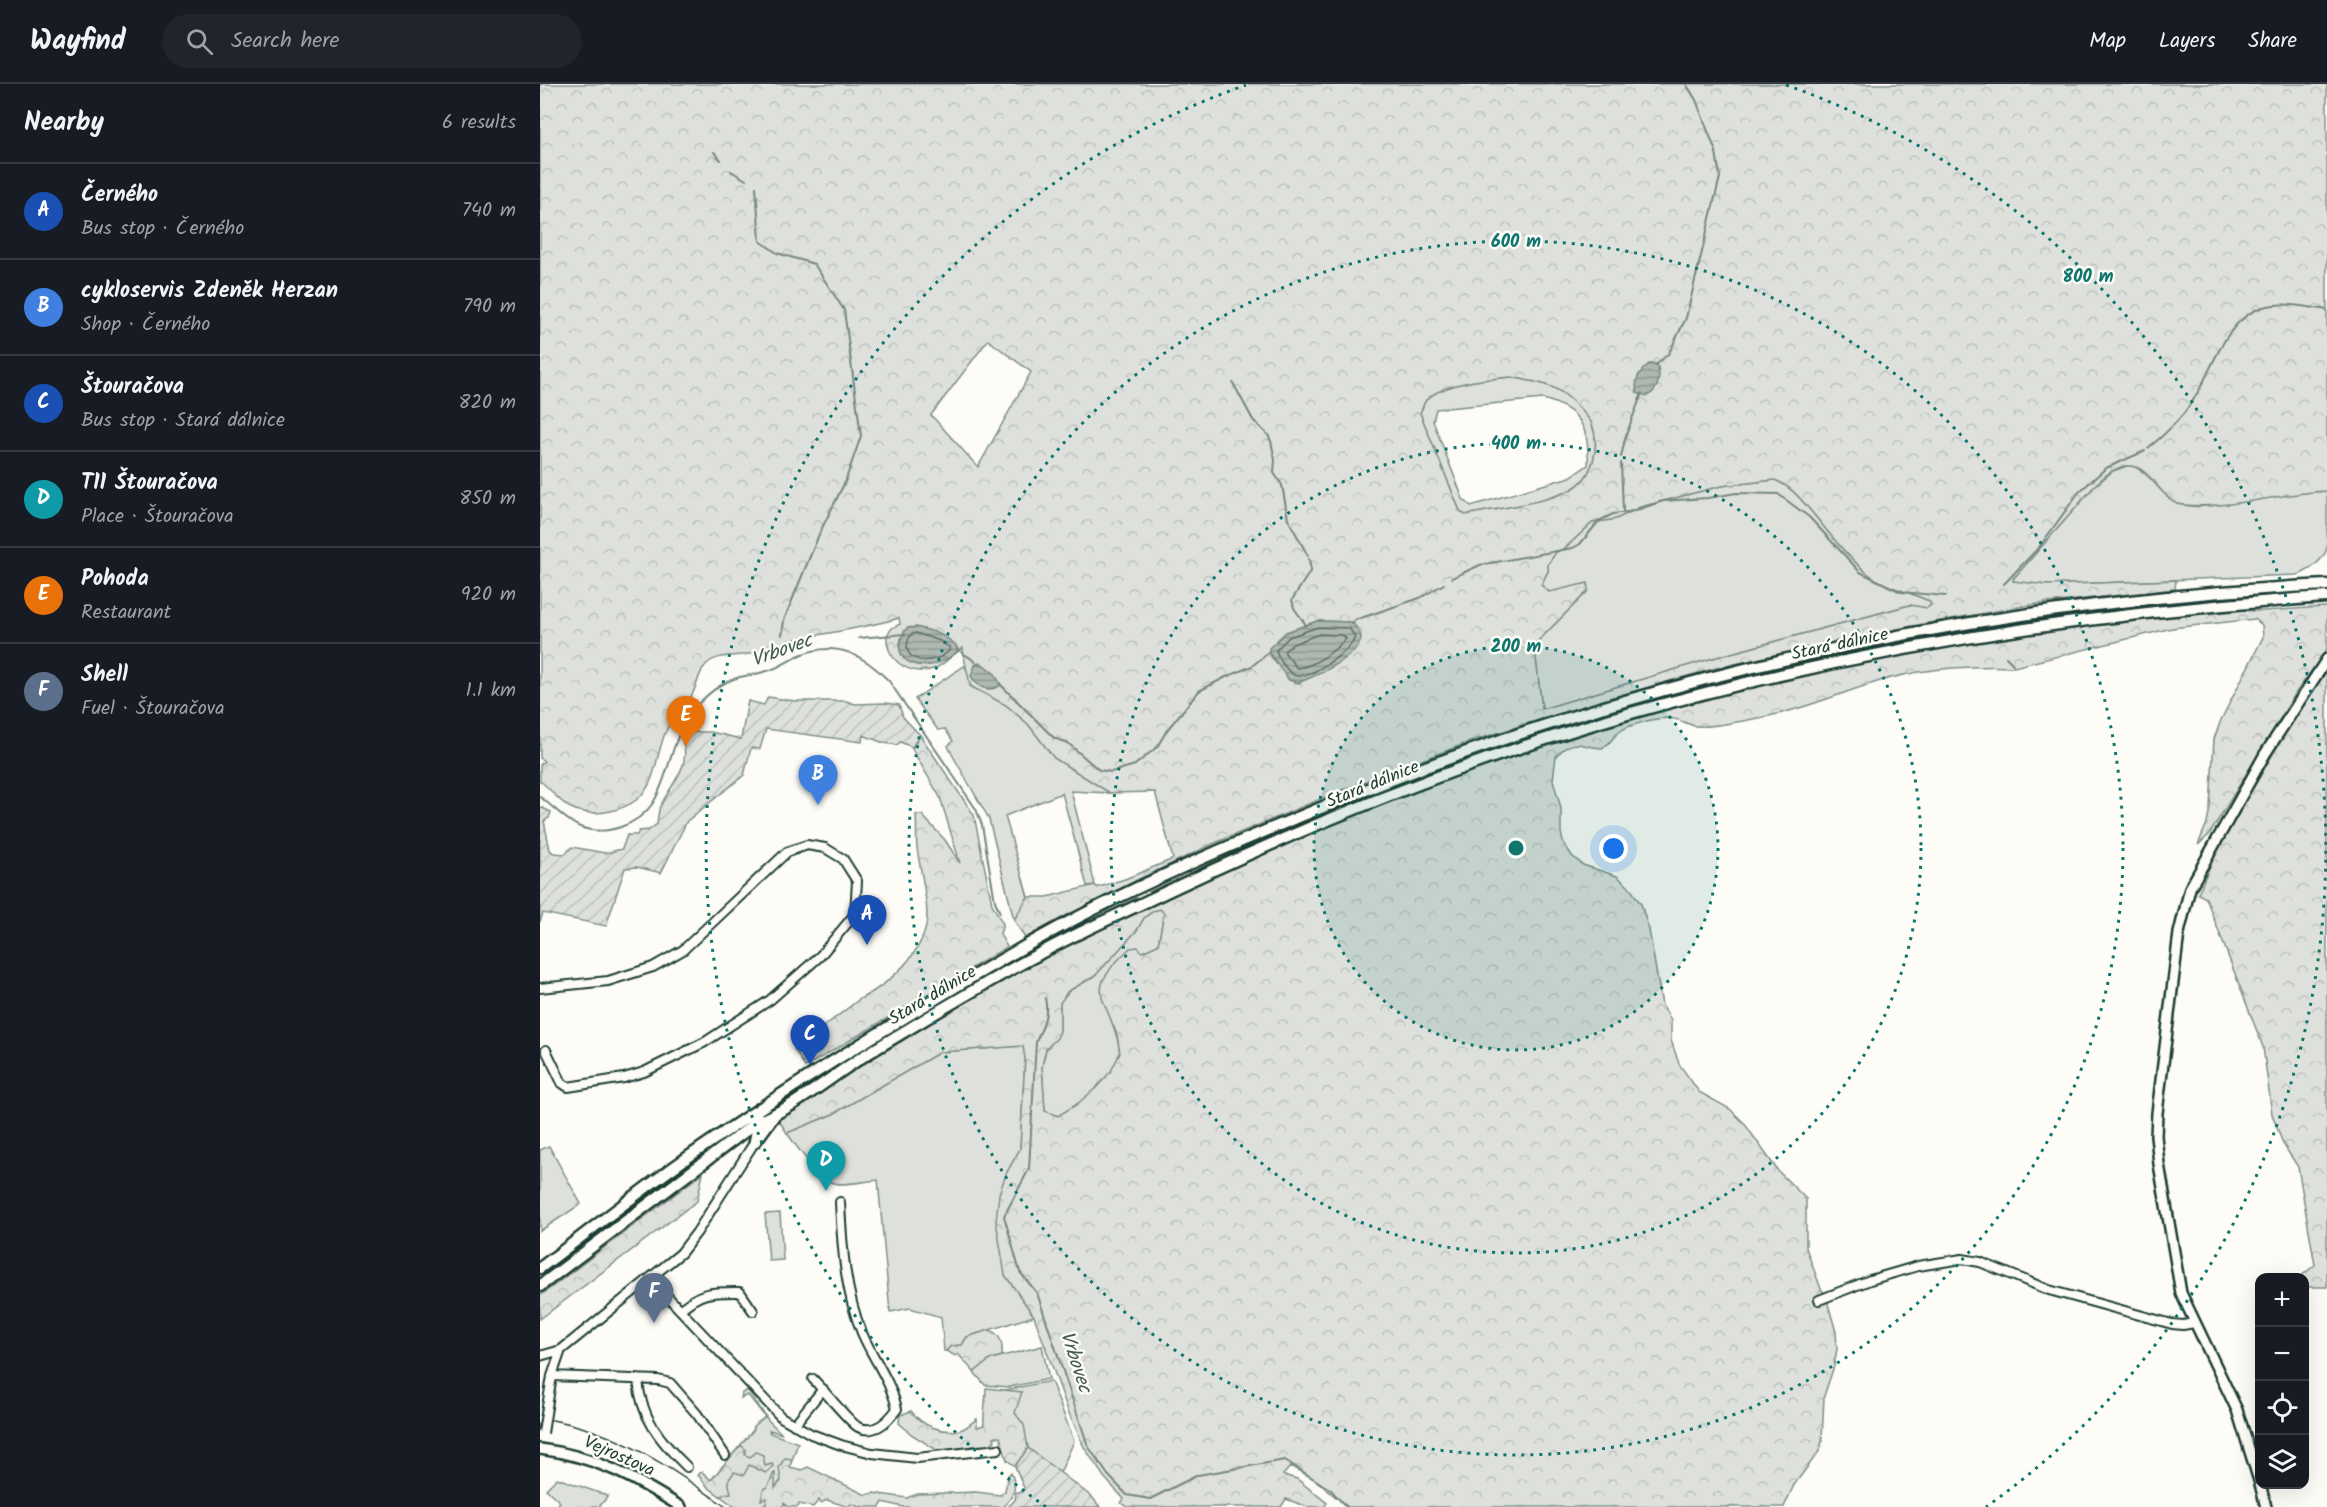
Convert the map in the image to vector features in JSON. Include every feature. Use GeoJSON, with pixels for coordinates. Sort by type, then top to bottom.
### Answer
{"type":"FeatureCollection","features":[{"type":"Feature","properties":{"kind":"main road"},"geometry":{"type":"LineString","coordinates":[[2260,589],[2327,578]]}},
{"type":"Feature","properties":{"kind":"main road","name":"Stará dálnice"},"geometry":{"type":"LineString","coordinates":[[540,1268],[678,1164],[767,1103],[865,1041],[1035,940],[1076,918],[1231,845],[1412,772],[1518,734],[1634,698],[1740,670],[1857,644],[2046,610],[2155,598],[2327,585]]}},
{"type":"Feature","properties":{"kind":"main road","name":"Stará dálnice"},"geometry":{"type":"LineString","coordinates":[[540,1286],[757,1122],[775,1115],[863,1057],[1010,970],[1084,931],[1238,857],[1416,785],[1521,748],[1652,708],[1743,683],[1860,657],[1950,641],[2154,612],[2326,597]]}},
{"type":"Feature","properties":{"kind":"main road"},"geometry":{"type":"LineString","coordinates":[[1857,644],[1860,657]]}},
{"type":"Feature","properties":{"kind":"street"},"geometry":{"type":"LineString","coordinates":[[2255,1468],[2237,1410],[2181,1293],[2156,1136],[2157,1113],[2181,919],[2190,888],[2265,754],[2327,659]]}},
{"type":"Feature","properties":{"kind":"street"},"geometry":{"type":"LineString","coordinates":[[540,988],[608,981],[653,967],[683,950],[787,852],[807,845],[825,848],[843,860],[857,881],[855,914],[820,956],[770,1000],[705,1042],[644,1072],[624,1078],[568,1087],[562,1083],[546,1050]]}},
{"type":"Feature","properties":{"kind":"street"},"geometry":{"type":"LineString","coordinates":[[754,1143],[757,1122],[767,1103]]}},
{"type":"Feature","properties":{"kind":"street"},"geometry":{"type":"LineString","coordinates":[[540,1356],[561,1350],[681,1253],[775,1115]]}},
{"type":"Feature","properties":{"kind":"street"},"geometry":{"type":"LineString","coordinates":[[813,1378],[858,1427],[872,1429],[887,1422],[897,1409],[891,1389],[862,1333],[848,1287],[842,1245],[840,1202]]}},
{"type":"Feature","properties":{"kind":"street"},"geometry":{"type":"LineString","coordinates":[[1819,1300],[1870,1280],[1918,1266],[1962,1259],[1980,1262],[2049,1290],[2106,1308],[2172,1324],[2194,1323]]}},
{"type":"Feature","properties":{"kind":"street"},"geometry":{"type":"LineString","coordinates":[[651,1279],[781,1416],[811,1434],[872,1453],[917,1458],[998,1449]]}},
{"type":"Feature","properties":{"kind":"street"},"geometry":{"type":"LineString","coordinates":[[680,1310],[693,1298],[707,1293],[740,1292],[753,1311]]}},
{"type":"Feature","properties":{"kind":"street"},"geometry":{"type":"LineString","coordinates":[[540,1448],[552,1376],[561,1350]]}},
{"type":"Feature","properties":{"kind":"street"},"geometry":{"type":"LineString","coordinates":[[552,1376],[638,1379],[670,1383],[696,1414],[725,1455]]}},
{"type":"Feature","properties":{"kind":"street"},"geometry":{"type":"LineString","coordinates":[[638,1379],[641,1401],[650,1423],[663,1443],[687,1467]]}},
{"type":"Feature","properties":{"kind":"street"},"geometry":{"type":"LineString","coordinates":[[794,1425],[823,1389]]}},
{"type":"Feature","properties":{"kind":"street","name":"Vejrostova"},"geometry":{"type":"LineString","coordinates":[[540,1448],[596,1461],[635,1480],[681,1507]]}},
{"type":"Feature","properties":{"kind":"street"},"geometry":{"type":"LineString","coordinates":[[2261,1489],[2266,1507]]}},
{"type":"Feature","properties":{"kind":"green space"},"geometry":{"type":"Polygon","coordinates":[[[540,84],[2327,84],[2327,491],[2221,505],[2185,505],[2178,504],[2166,496],[2146,473],[2137,467],[2121,467],[2109,473],[2094,486],[2013,579],[2013,581],[2047,585],[2176,580],[2175,589],[2030,605],[1912,626],[1716,668],[1603,700],[1472,741],[1342,790],[1215,843],[1025,938],[1014,920],[1028,897],[1047,897],[1095,885],[1099,887],[1173,859],[1155,792],[1110,793],[1054,758],[1028,724],[1006,705],[970,686],[963,648],[943,664],[927,671],[909,669],[901,665],[890,653],[887,635],[892,628],[900,624],[899,618],[796,639],[743,655],[713,659],[705,665],[690,698],[666,731],[646,790],[627,806],[595,813],[571,808],[540,781],[540,765],[544,761],[540,758],[540,84]],[[988,340],[931,415],[978,467],[1031,372],[988,340]],[[1511,377],[1455,385],[1434,394],[1426,400],[1420,413],[1460,511],[1465,515],[1535,502],[1561,494],[1580,484],[1590,469],[1595,451],[1592,424],[1584,413],[1558,390],[1546,385],[1511,377]],[[1775,480],[1721,486],[1640,507],[1616,519],[1592,523],[1565,548],[1556,552],[1548,564],[1548,571],[1541,585],[1549,592],[1588,583],[1588,591],[1539,640],[1535,650],[1542,709],[1717,657],[1910,605],[1927,608],[1931,605],[1929,601],[1889,586],[1866,572],[1840,546],[1798,496],[1782,483],[1775,480]],[[1317,621],[1269,653],[1289,680],[1352,622],[1317,621]]]}},
{"type":"Feature","properties":{"kind":"green space"},"geometry":{"type":"Polygon","coordinates":[[[1511,377],[1558,390],[1584,413],[1592,424],[1595,442],[1590,469],[1580,484],[1561,494],[1535,502],[1465,515],[1460,511],[1420,413],[1426,400],[1444,389],[1467,382],[1511,377]],[[1543,399],[1436,409],[1433,421],[1463,499],[1471,506],[1570,477],[1588,465],[1587,440],[1580,422],[1574,414],[1556,403],[1543,399]]]}},
{"type":"Feature","properties":{"kind":"green space"},"geometry":{"type":"Polygon","coordinates":[[[2130,465],[2144,473],[2166,496],[2189,506],[2215,505],[2327,491],[2327,548],[2323,557],[2315,565],[2297,575],[2047,585],[2014,582],[2013,579],[2096,485],[2113,471],[2130,465]]]}},
{"type":"Feature","properties":{"kind":"green space"},"geometry":{"type":"Polygon","coordinates":[[[1775,480],[1798,496],[1840,546],[1866,572],[1889,586],[1929,601],[1931,605],[1927,608],[1909,605],[1717,657],[1542,709],[1535,650],[1539,640],[1588,591],[1549,592],[1541,585],[1548,571],[1548,564],[1556,552],[1565,548],[1592,523],[1616,519],[1640,507],[1721,486],[1775,480]]]}},
{"type":"Feature","properties":{"kind":"green space"},"geometry":{"type":"Polygon","coordinates":[[[2327,589],[2327,594],[2060,618],[1901,644],[1881,645],[2089,611],[2248,594],[2327,589]]]}},
{"type":"Feature","properties":{"kind":"green space"},"geometry":{"type":"Polygon","coordinates":[[[2327,607],[2327,649],[2297,691],[2209,835],[2198,845],[2207,823],[2210,807],[2214,739],[2221,720],[2263,637],[2262,625],[2255,619],[2172,628],[2014,667],[1984,666],[1920,672],[1875,683],[1796,709],[1730,723],[1696,726],[1674,719],[1652,720],[1624,729],[1602,748],[1573,744],[1556,756],[1553,780],[1561,808],[1563,842],[1572,856],[1583,865],[1617,876],[1630,888],[1641,904],[1649,930],[1662,1005],[1671,1020],[1671,1040],[1679,1064],[1699,1092],[1730,1109],[1744,1123],[1778,1171],[1806,1199],[1806,1248],[1821,1289],[1829,1299],[1837,1349],[1824,1396],[1820,1450],[1794,1485],[1784,1507],[1348,1507],[1314,1479],[1291,1466],[1283,1475],[1297,1479],[1327,1503],[1324,1507],[1308,1507],[1286,1499],[1281,1507],[1127,1507],[1121,1503],[1124,1499],[1104,1477],[1084,1447],[1069,1413],[1034,1316],[1005,1275],[996,1221],[999,1194],[1006,1174],[1020,1149],[1025,1058],[1023,1046],[940,1052],[833,1114],[787,1133],[778,1119],[940,1016],[1006,977],[1085,936],[1257,856],[1356,814],[1557,743],[1659,712],[1762,685],[1867,662],[1972,643],[2182,613],[2327,607]],[[1160,909],[1144,918],[1137,930],[1095,976],[1068,991],[1060,1003],[1060,1031],[1057,1038],[1046,1049],[1042,1066],[1045,1111],[1058,1116],[1076,1105],[1111,1071],[1120,1053],[1117,1035],[1102,998],[1103,980],[1113,965],[1130,948],[1138,947],[1142,952],[1158,945],[1164,913],[1160,909]]]}},
{"type":"Feature","properties":{"kind":"green space"},"geometry":{"type":"Polygon","coordinates":[[[1833,655],[1818,661],[1685,694],[1540,736],[1534,735],[1684,690],[1833,655]]]}},
{"type":"Feature","properties":{"kind":"green space"},"geometry":{"type":"Polygon","coordinates":[[[964,666],[968,671],[970,686],[1006,705],[1028,724],[1054,758],[1110,793],[1071,791],[1095,885],[1087,886],[1062,793],[1005,816],[1028,897],[1014,920],[989,819],[948,746],[953,741],[945,729],[938,730],[915,699],[964,666]]]}},
{"type":"Feature","properties":{"kind":"green space"},"geometry":{"type":"Polygon","coordinates":[[[2327,670],[2327,1287],[2309,1287],[2309,1273],[2305,1273],[2315,1265],[2298,1167],[2283,1144],[2272,1114],[2263,1047],[2206,898],[2198,894],[2236,816],[2327,670]]]}},
{"type":"Feature","properties":{"kind":"green space"},"geometry":{"type":"Polygon","coordinates":[[[768,697],[795,701],[846,701],[855,704],[899,705],[903,717],[920,735],[912,747],[900,742],[897,745],[884,743],[863,735],[862,742],[766,729],[760,749],[751,748],[744,775],[687,821],[661,873],[637,867],[625,868],[606,926],[543,913],[540,922],[540,807],[551,812],[549,818],[544,821],[550,850],[554,853],[565,854],[572,847],[605,853],[622,849],[627,835],[637,835],[639,831],[649,830],[657,824],[660,807],[682,768],[685,751],[683,743],[691,732],[711,732],[741,739],[748,701],[764,705],[768,697]]]}},
{"type":"Feature","properties":{"kind":"green space"},"geometry":{"type":"Polygon","coordinates":[[[920,735],[974,815],[992,904],[1003,924],[1000,934],[1007,947],[805,1067],[794,1049],[894,976],[920,942],[925,929],[927,908],[917,848],[916,815],[922,815],[945,840],[960,863],[940,797],[912,749],[920,735]]]}},
{"type":"Feature","properties":{"kind":"green space"},"geometry":{"type":"Polygon","coordinates":[[[1517,740],[1515,744],[1330,814],[1149,892],[1147,889],[1269,834],[1369,793],[1517,740]]]}},
{"type":"Feature","properties":{"kind":"green space"},"geometry":{"type":"Polygon","coordinates":[[[1135,895],[1136,898],[997,972],[906,1025],[773,1109],[771,1106],[996,969],[1135,895]]]}},
{"type":"Feature","properties":{"kind":"green space"},"geometry":{"type":"Polygon","coordinates":[[[1160,909],[1164,913],[1158,945],[1142,952],[1102,998],[1119,1050],[1110,1074],[1076,1105],[1058,1116],[1045,1111],[1042,1066],[1046,1049],[1060,1031],[1060,1002],[1069,991],[1095,976],[1137,930],[1144,918],[1160,909]]]}},
{"type":"Feature","properties":{"kind":"green space"},"geometry":{"type":"Polygon","coordinates":[[[1023,1046],[1025,1058],[1020,1149],[1006,1174],[1005,1275],[1034,1316],[967,1337],[962,1345],[951,1346],[944,1351],[941,1317],[910,1308],[890,1312],[878,1180],[847,1184],[831,1182],[813,1167],[787,1133],[833,1114],[940,1052],[1023,1046]]]}},
{"type":"Feature","properties":{"kind":"green space"},"geometry":{"type":"Polygon","coordinates":[[[549,1146],[581,1204],[540,1231],[540,1150],[549,1146]]]}},
{"type":"Feature","properties":{"kind":"green space"},"geometry":{"type":"Polygon","coordinates":[[[703,1173],[697,1201],[540,1319],[540,1296],[703,1173]]]}},
{"type":"Feature","properties":{"kind":"green space"},"geometry":{"type":"Polygon","coordinates":[[[780,1213],[783,1260],[769,1261],[765,1214],[780,1213]]]}},
{"type":"Feature","properties":{"kind":"green space"},"geometry":{"type":"Polygon","coordinates":[[[989,1330],[1000,1340],[1002,1356],[991,1359],[974,1372],[958,1354],[956,1356],[946,1351],[951,1346],[962,1345],[967,1337],[989,1330]]]}},
{"type":"Feature","properties":{"kind":"green space"},"geometry":{"type":"Polygon","coordinates":[[[1042,1346],[1049,1379],[1009,1387],[985,1385],[974,1372],[991,1359],[1042,1346]]]}},
{"type":"Feature","properties":{"kind":"green space"},"geometry":{"type":"Polygon","coordinates":[[[1051,1381],[1074,1441],[1060,1473],[1028,1448],[1012,1447],[1000,1391],[1051,1381]]]}},
{"type":"Feature","properties":{"kind":"green space"},"geometry":{"type":"Polygon","coordinates":[[[986,1388],[1022,1392],[1015,1413],[1024,1425],[1028,1448],[1015,1466],[1007,1460],[1000,1437],[994,1437],[995,1441],[984,1448],[982,1445],[938,1451],[911,1434],[899,1423],[900,1415],[911,1411],[921,1421],[939,1429],[960,1430],[977,1419],[977,1427],[984,1425],[986,1388]]]}},
{"type":"Feature","properties":{"kind":"green space"},"geometry":{"type":"Polygon","coordinates":[[[748,1390],[768,1420],[782,1434],[769,1430],[770,1433],[798,1443],[788,1472],[773,1490],[770,1507],[735,1507],[708,1487],[698,1475],[702,1472],[711,1480],[754,1429],[753,1426],[765,1417],[748,1395],[741,1398],[742,1393],[748,1390]]]}},
{"type":"Feature","properties":{"kind":"green space"},"geometry":{"type":"Polygon","coordinates":[[[741,1445],[745,1449],[745,1455],[750,1457],[756,1452],[763,1455],[765,1466],[772,1464],[773,1466],[766,1473],[749,1465],[744,1475],[734,1472],[728,1481],[731,1493],[720,1496],[698,1475],[702,1472],[711,1480],[741,1445]]]}},
{"type":"Feature","properties":{"kind":"green space"},"geometry":{"type":"Polygon","coordinates":[[[1028,1448],[1092,1497],[1100,1507],[1008,1507],[1015,1500],[1016,1492],[1022,1492],[1024,1488],[1015,1466],[1028,1448]]]}},
{"type":"Feature","properties":{"kind":"green space"},"geometry":{"type":"Polygon","coordinates":[[[785,1458],[792,1459],[790,1467],[802,1470],[808,1467],[866,1495],[873,1493],[907,1498],[917,1494],[976,1492],[1000,1495],[1005,1491],[1008,1475],[1011,1473],[1014,1487],[1010,1499],[1003,1507],[903,1507],[883,1502],[880,1507],[859,1507],[851,1504],[848,1507],[827,1500],[821,1503],[819,1500],[813,1507],[799,1504],[798,1507],[788,1507],[784,1503],[783,1507],[762,1507],[766,1505],[767,1498],[761,1500],[764,1488],[767,1488],[774,1473],[775,1488],[781,1481],[779,1467],[785,1458]]]}},
{"type":"Feature","properties":{"kind":"green space"},"geometry":{"type":"Polygon","coordinates":[[[557,1478],[608,1496],[599,1507],[556,1507],[560,1502],[546,1489],[557,1478]]]}},
{"type":"Feature","properties":{"kind":"water"},"geometry":{"type":"Polygon","coordinates":[[[1649,364],[1657,364],[1659,378],[1654,390],[1647,396],[1637,393],[1636,384],[1640,373],[1649,364]]]}},
{"type":"Feature","properties":{"kind":"water"},"geometry":{"type":"Polygon","coordinates":[[[1317,621],[1352,622],[1360,633],[1359,645],[1345,659],[1324,671],[1298,683],[1289,680],[1269,653],[1269,648],[1286,632],[1317,621]]]}},
{"type":"Feature","properties":{"kind":"water"},"geometry":{"type":"Polygon","coordinates":[[[916,627],[945,637],[959,650],[935,664],[923,666],[912,664],[904,659],[900,651],[901,641],[907,628],[916,627]]]}},
{"type":"Feature","properties":{"kind":"water"},"geometry":{"type":"Polygon","coordinates":[[[980,662],[995,674],[1001,685],[988,689],[977,684],[971,676],[975,665],[980,662]]]}},
{"type":"Feature","properties":{"kind":"waterway"},"geometry":{"type":"LineString","coordinates":[[1655,366],[1669,353],[1686,318],[1720,177],[1716,152],[1696,100],[1686,84]]}},
{"type":"Feature","properties":{"kind":"waterway"},"geometry":{"type":"LineString","coordinates":[[714,152],[721,160]]}},
{"type":"Feature","properties":{"kind":"waterway"},"geometry":{"type":"LineString","coordinates":[[731,171],[746,180]]}},
{"type":"Feature","properties":{"kind":"waterway"},"geometry":{"type":"LineString","coordinates":[[756,187],[760,241],[777,253],[814,264],[844,310],[861,436],[845,482],[820,532],[784,620],[782,635]]}},
{"type":"Feature","properties":{"kind":"waterway"},"geometry":{"type":"LineString","coordinates":[[2148,448],[2187,409],[2228,335],[2249,314],[2271,305],[2295,305],[2327,310]]}},
{"type":"Feature","properties":{"kind":"waterway"},"geometry":{"type":"LineString","coordinates":[[1233,383],[1253,420],[1271,441],[1275,460],[1274,473],[1282,485],[1288,519],[1308,556]]}},
{"type":"Feature","properties":{"kind":"waterway"},"geometry":{"type":"LineString","coordinates":[[1621,457],[1626,435],[1642,393]]}},
{"type":"Feature","properties":{"kind":"waterway"},"geometry":{"type":"LineString","coordinates":[[2004,584],[2040,546],[2079,492],[2106,468],[2145,451]]}},
{"type":"Feature","properties":{"kind":"waterway"},"geometry":{"type":"LineString","coordinates":[[1621,463],[1623,511]]}},
{"type":"Feature","properties":{"kind":"waterway"},"geometry":{"type":"LineString","coordinates":[[1452,578],[1480,565],[1573,548],[1580,544],[1599,521],[1613,514],[1634,511],[1663,501],[1708,498],[1736,493],[1778,494],[1809,517],[1860,572],[1901,592],[1946,596]]}},
{"type":"Feature","properties":{"kind":"waterway"},"geometry":{"type":"LineString","coordinates":[[1304,626],[1306,625],[1294,608],[1292,600],[1311,570],[1309,559]]}},
{"type":"Feature","properties":{"kind":"waterway"},"geometry":{"type":"LineString","coordinates":[[1352,624],[1355,620],[1420,598],[1444,584]]}},
{"type":"Feature","properties":{"kind":"waterway"},"geometry":{"type":"LineString","coordinates":[[859,638],[905,634]]}},
{"type":"Feature","properties":{"kind":"waterway","name":"Vrbovec"},"geometry":{"type":"LineString","coordinates":[[540,797],[570,821],[590,830],[611,830],[630,823],[647,811],[653,803],[663,782],[678,736],[690,714],[712,691],[733,679],[771,670],[800,655],[826,649],[838,650],[860,657],[889,681],[976,809],[982,825],[995,901],[1000,913]]}},
{"type":"Feature","properties":{"kind":"waterway"},"geometry":{"type":"LineString","coordinates":[[957,649],[980,665]]}},
{"type":"Feature","properties":{"kind":"waterway"},"geometry":{"type":"LineString","coordinates":[[999,683],[1054,738],[1069,744],[1099,770],[1111,772],[1135,765],[1157,747],[1167,730],[1199,691],[1252,666],[1269,652]]}},
{"type":"Feature","properties":{"kind":"waterway"},"geometry":{"type":"LineString","coordinates":[[2006,657],[2013,664]]}},
{"type":"Feature","properties":{"kind":"waterway","name":"Vrbovec"},"geometry":{"type":"LineString","coordinates":[[1045,998],[1043,1026],[1036,1042],[1029,1169],[1004,1216],[1020,1272],[1037,1293],[1088,1446],[1108,1475],[1127,1495],[1150,1499],[1198,1475],[1285,1460],[1331,1490],[1346,1507]]}},
{"type":"Feature","properties":{"kind":"tram line"},"geometry":{"type":"LineString","coordinates":[[552,1420],[600,1433],[644,1453],[726,1507]]}},
{"type":"Feature","properties":{"kind":"place","name":"Pohoda"},"geometry":{"type":"Point","coordinates":[686,746]}},
{"type":"Feature","properties":{"kind":"place","name":"cykloservis Zdeněk Herzan"},"geometry":{"type":"Point","coordinates":[818,805]}},
{"type":"Feature","properties":{"kind":"place","name":"Černého"},"geometry":{"type":"Point","coordinates":[867,945]}},
{"type":"Feature","properties":{"kind":"place","name":"Štouračova"},"geometry":{"type":"Point","coordinates":[810,1065]}},
{"type":"Feature","properties":{"kind":"place","name":"T11 Štouračova"},"geometry":{"type":"Point","coordinates":[826,1191]}},
{"type":"Feature","properties":{"kind":"place","name":"Shell"},"geometry":{"type":"Point","coordinates":[654,1323]}}]}
